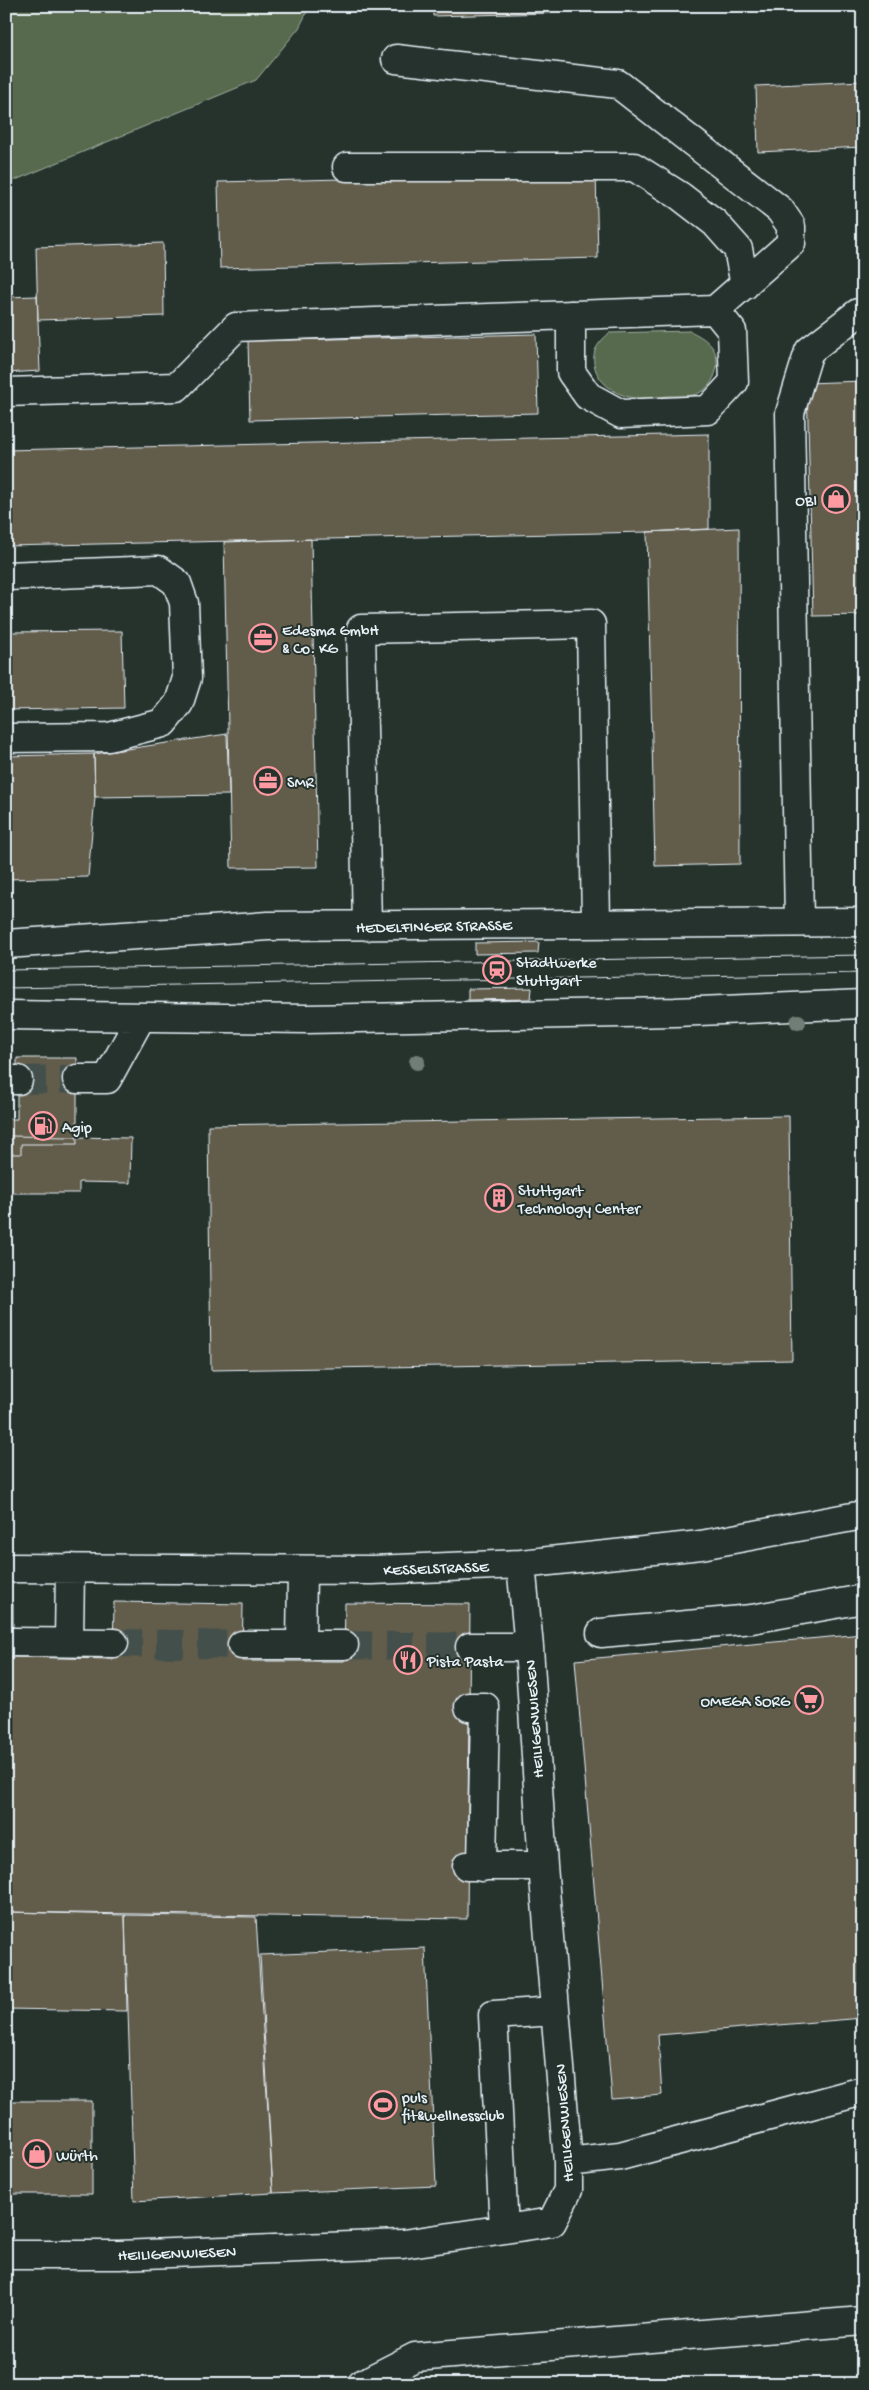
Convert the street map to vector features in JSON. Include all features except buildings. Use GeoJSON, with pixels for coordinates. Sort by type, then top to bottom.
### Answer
{"type":"FeatureCollection","features":[{"type":"Feature","properties":{"kind":"main road"},"geometry":{"type":"LineString","coordinates":[[6,392],[177,387],[236,327],[715,310],[791,243],[791,226],[780,210],[618,84],[396,59]]}},
{"type":"Feature","properties":{"kind":"main road"},"geometry":{"type":"LineString","coordinates":[[346,167],[634,167],[680,196],[714,223],[738,249],[745,285]]}},
{"type":"Feature","properties":{"kind":"main road"},"geometry":{"type":"LineString","coordinates":[[571,315],[571,372],[588,396],[621,414],[708,410],[734,382],[732,331],[715,310]]}},
{"type":"Feature","properties":{"kind":"main road"},"geometry":{"type":"LineString","coordinates":[[799,921],[790,414],[809,351],[858,313],[863,313]]}},
{"type":"Feature","properties":{"kind":"main road"},"geometry":{"type":"LineString","coordinates":[[6,576],[159,570],[177,583],[184,603],[187,678],[179,703],[163,723],[109,737],[6,738]]}},
{"type":"Feature","properties":{"kind":"main road"},"geometry":{"type":"LineString","coordinates":[[367,926],[361,629],[591,624],[596,924]]}},
{"type":"Feature","properties":{"kind":"main road","name":"HEDELFINGER STRASSE"},"geometry":{"type":"LineString","coordinates":[[6,944],[268,926],[863,922]]}},
{"type":"Feature","properties":{"kind":"main road"},"geometry":{"type":"LineString","coordinates":[[6,1015],[307,1019],[675,1012],[863,1004]]}},
{"type":"Feature","properties":{"kind":"main road"},"geometry":{"type":"LineString","coordinates":[[77,1079],[107,1079],[141,1017]]}},
{"type":"Feature","properties":{"kind":"main road","name":"KESSELSTRASSE"},"geometry":{"type":"LineString","coordinates":[[6,1568],[372,1570],[521,1564],[701,1545],[863,1515]]}},
{"type":"Feature","properties":{"kind":"main road","name":"HEILIGENWIESEN"},"geometry":{"type":"LineString","coordinates":[[6,2255],[119,2255],[403,2244],[552,2222],[568,2190],[568,2162],[554,2011],[529,1647],[521,1564]]}},
{"type":"Feature","properties":{"kind":"main road"},"geometry":{"type":"LineString","coordinates":[[69,1642],[70,1568]]}},
{"type":"Feature","properties":{"kind":"main road"},"geometry":{"type":"LineString","coordinates":[[301,1645],[302,1570]]}},
{"type":"Feature","properties":{"kind":"main road"},"geometry":{"type":"LineString","coordinates":[[601,1633],[752,1619],[863,1599]]}},
{"type":"Feature","properties":{"kind":"main road"},"geometry":{"type":"LineString","coordinates":[[12,1642],[114,1643]]}},
{"type":"Feature","properties":{"kind":"main road"},"geometry":{"type":"LineString","coordinates":[[242,1645],[344,1645]]}},
{"type":"Feature","properties":{"kind":"main road"},"geometry":{"type":"LineString","coordinates":[[470,1647],[529,1647]]}},
{"type":"Feature","properties":{"kind":"main road"},"geometry":{"type":"LineString","coordinates":[[469,1707],[485,1707],[475,1866],[543,1866]]}},
{"type":"Feature","properties":{"kind":"main road"},"geometry":{"type":"LineString","coordinates":[[504,2230],[493,2015],[554,2011]]}},
{"type":"Feature","properties":{"kind":"main road"},"geometry":{"type":"LineString","coordinates":[[568,2162],[620,2156],[863,2091]]}},
{"type":"Feature","properties":{"kind":"main road"},"geometry":{"type":"LineString","coordinates":[[362,2384],[415,2357],[863,2322]]}},
{"type":"Feature","properties":{"kind":"green space"},"geometry":{"type":"Polygon","coordinates":[[[6,6],[310,6],[299,28],[256,80],[6,184],[6,6]]]}},
{"type":"Feature","properties":{"kind":"green space"},"geometry":{"type":"Polygon","coordinates":[[[690,331],[710,344],[717,359],[714,377],[709,385],[699,393],[688,396],[634,398],[611,389],[596,371],[594,355],[596,349],[609,333],[690,331]]]}},
{"type":"Feature","properties":{"kind":"tunnel"},"geometry":{"type":"LineString","coordinates":[[18,1080],[77,1079]]}},
{"type":"Feature","properties":{"kind":"tunnel"},"geometry":{"type":"LineString","coordinates":[[114,1643],[242,1645]]}},
{"type":"Feature","properties":{"kind":"tunnel"},"geometry":{"type":"LineString","coordinates":[[344,1645],[470,1647]]}},
{"type":"Feature","properties":{"kind":"tram line"},"geometry":{"type":"LineString","coordinates":[[6,970],[863,955]]}},
{"type":"Feature","properties":{"kind":"tram line"},"geometry":{"type":"LineString","coordinates":[[6,988],[863,973]]}},
{"type":"Feature","properties":{"kind":"place","name":"OBI"},"geometry":{"type":"Point","coordinates":[836,499]}},
{"type":"Feature","properties":{"kind":"place","name":"Edesma GmbH & Co. KG"},"geometry":{"type":"Point","coordinates":[263,638]}},
{"type":"Feature","properties":{"kind":"place","name":"SMR"},"geometry":{"type":"Point","coordinates":[268,781]}},
{"type":"Feature","properties":{"kind":"place","name":"Stadtwerke Stuttgart"},"geometry":{"type":"Point","coordinates":[497,970]}},
{"type":"Feature","properties":{"kind":"place","name":"Agip"},"geometry":{"type":"Point","coordinates":[43,1126]}},
{"type":"Feature","properties":{"kind":"place","name":"Stuttgart Technology Center"},"geometry":{"type":"Point","coordinates":[499,1198]}},
{"type":"Feature","properties":{"kind":"place","name":"Pista Pasta"},"geometry":{"type":"Point","coordinates":[408,1660]}},
{"type":"Feature","properties":{"kind":"place","name":"OMEGA SORG"},"geometry":{"type":"Point","coordinates":[809,1700]}},
{"type":"Feature","properties":{"kind":"place","name":"puls fit&wellnessclub"},"geometry":{"type":"Point","coordinates":[383,2105]}},
{"type":"Feature","properties":{"kind":"place","name":"Würth"},"geometry":{"type":"Point","coordinates":[37,2154]}}]}
